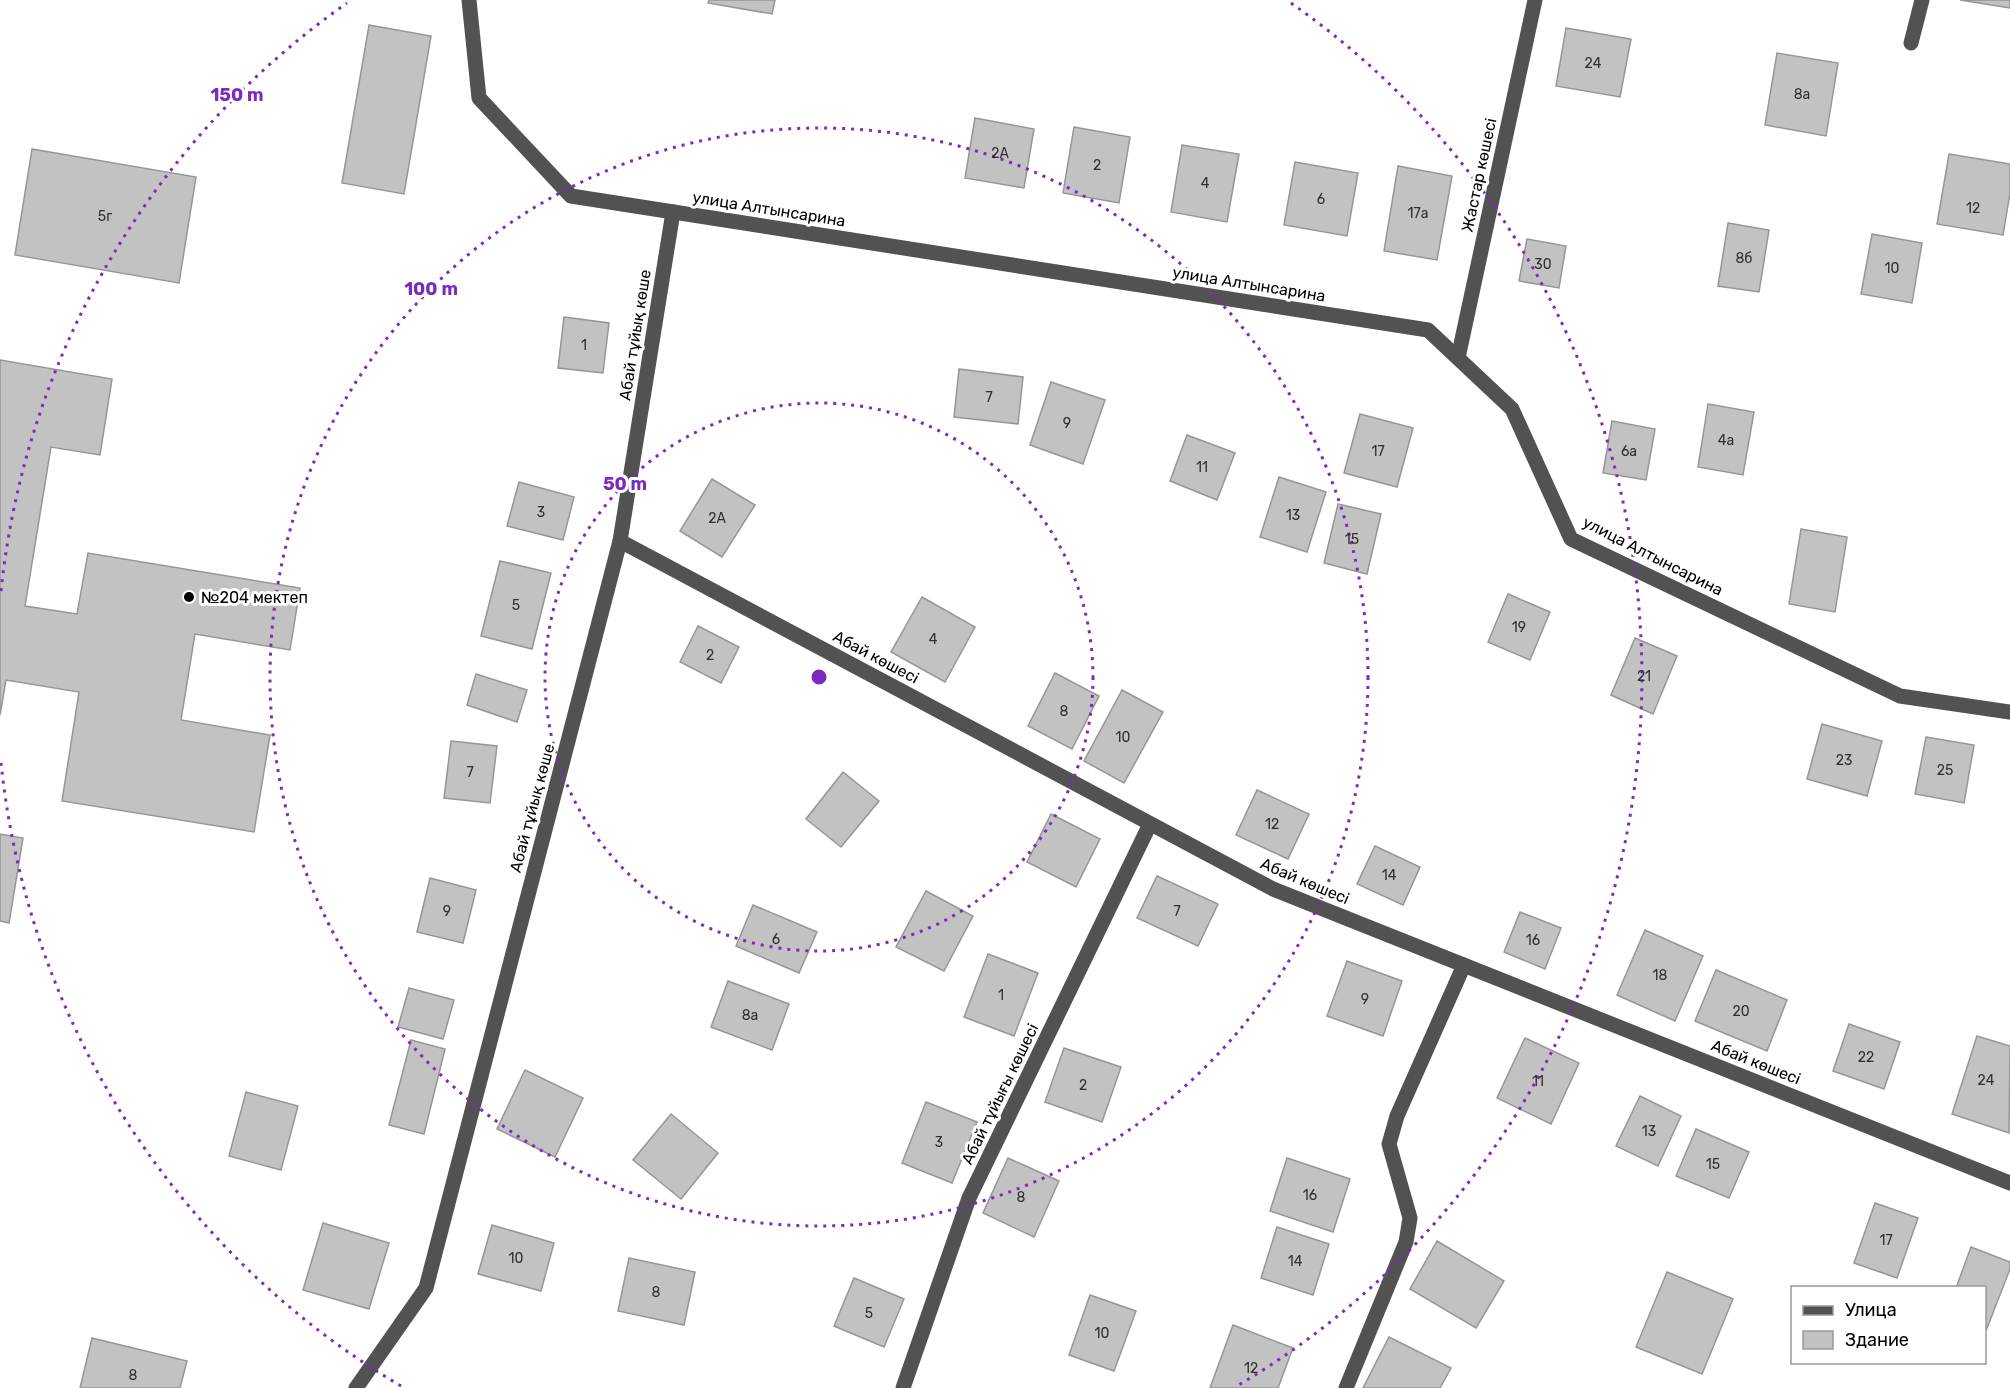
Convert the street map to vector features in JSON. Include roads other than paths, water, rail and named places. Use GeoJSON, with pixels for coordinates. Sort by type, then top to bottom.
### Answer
{"type":"FeatureCollection","features":[{"type":"Feature","properties":{"kind":"street","name":"улица Алтынсарина"},"geometry":{"type":"LineString","coordinates":[[470,0],[479,98],[571,196],[1428,330],[1512,409],[1572,539],[1900,696],[2010,712]]}},
{"type":"Feature","properties":{"kind":"street","name":"Жастар көшесі"},"geometry":{"type":"LineString","coordinates":[[1458,358],[1535,0]]}},
{"type":"Feature","properties":{"kind":"street"},"geometry":{"type":"LineString","coordinates":[[1911,43],[1922,0]]}},
{"type":"Feature","properties":{"kind":"street","name":"Абай тұйық көше"},"geometry":{"type":"LineString","coordinates":[[356,1388],[426,1288],[620,541],[673,212]]}},
{"type":"Feature","properties":{"kind":"street","name":"Абай көшесі"},"geometry":{"type":"LineString","coordinates":[[620,541],[1273,889],[2010,1183]]}},
{"type":"Feature","properties":{"kind":"street","name":"Абай тұйығы көшесі"},"geometry":{"type":"LineString","coordinates":[[903,1388],[969,1198],[1150,824]]}},
{"type":"Feature","properties":{"kind":"street"},"geometry":{"type":"LineString","coordinates":[[1346,1388],[1406,1242],[1410,1218],[1389,1144],[1395,1125],[1464,965]]}},
{"type":"Feature","properties":{"kind":"place","name":"№204 мектеп"},"geometry":{"type":"Point","coordinates":[189,597]}}]}
